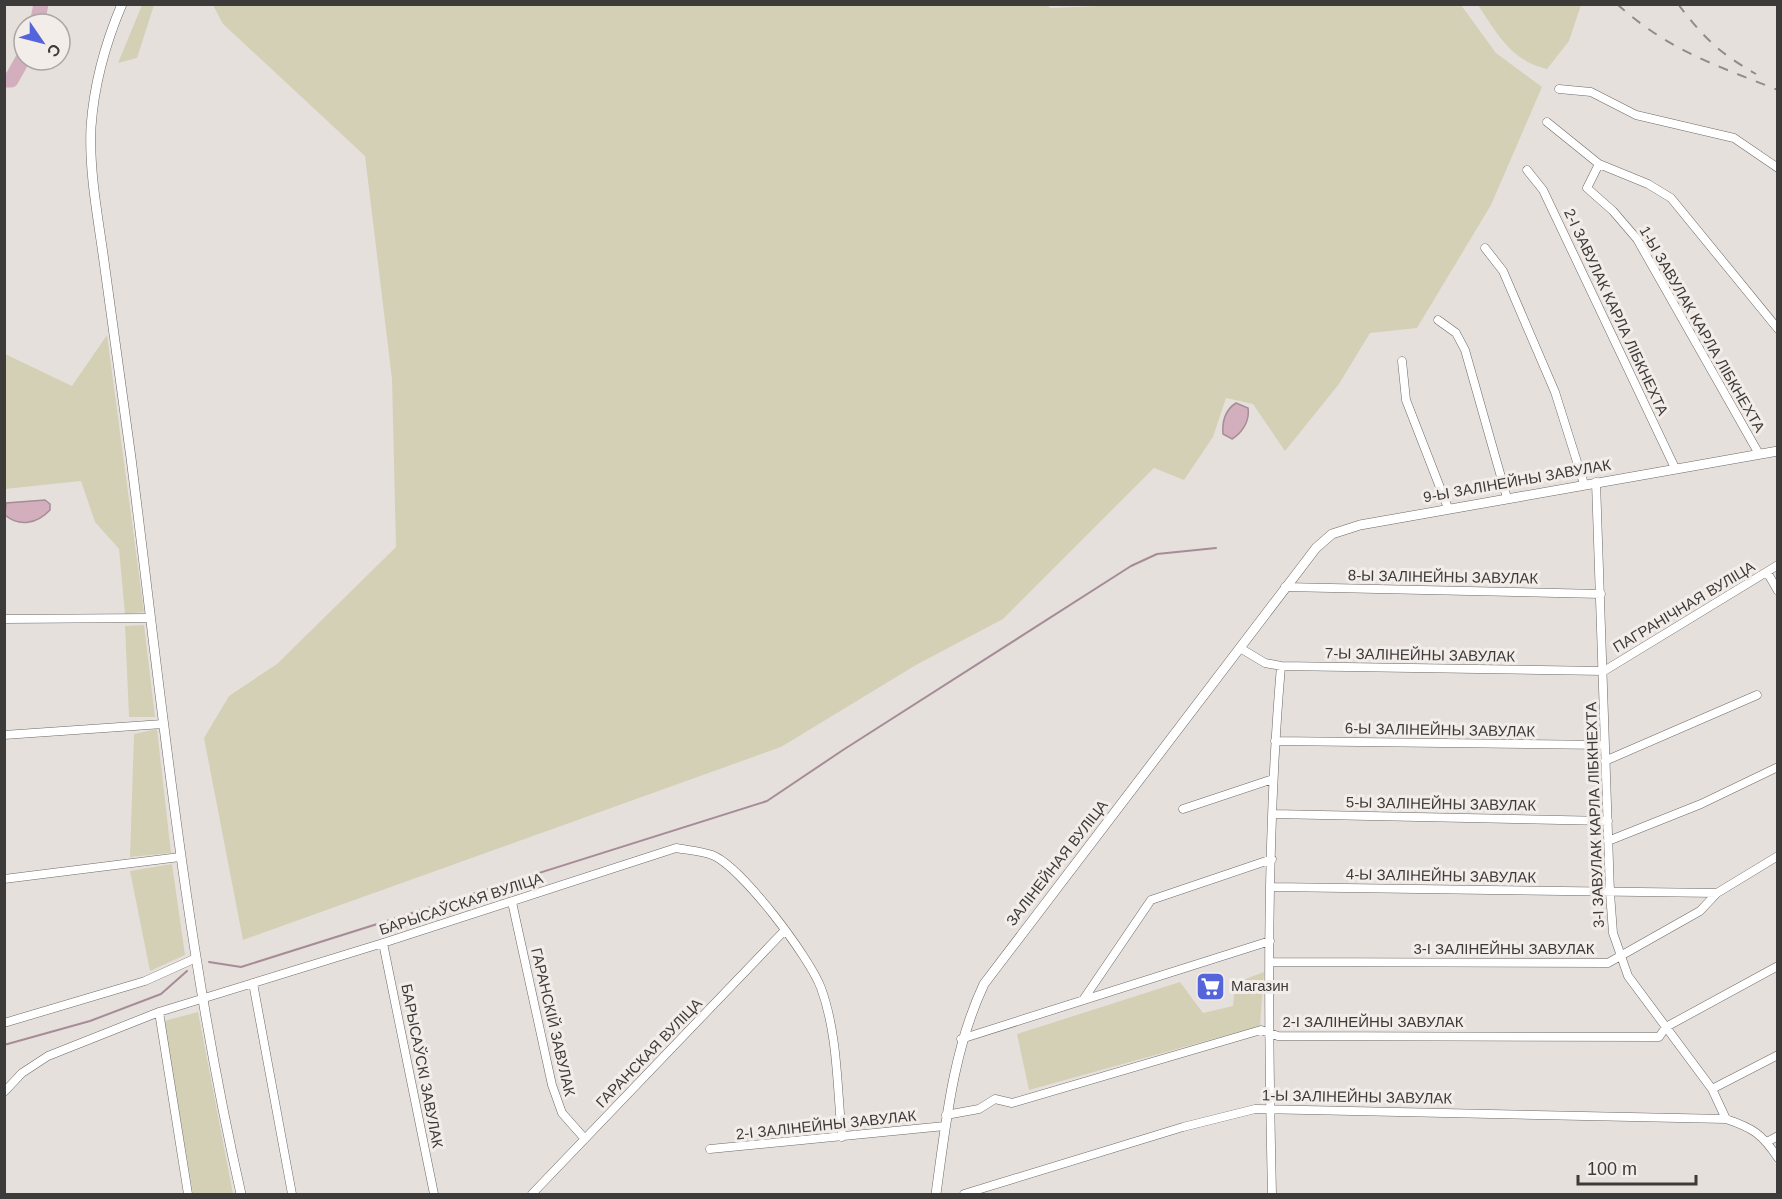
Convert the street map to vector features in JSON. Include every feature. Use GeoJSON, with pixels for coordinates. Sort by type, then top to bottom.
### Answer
{"type":"FeatureCollection","features":[{"type":"Feature","properties":{"kind":"street"},"geometry":{"type":"LineString","coordinates":[[122,4],[112,27],[96,81],[91,130],[94,187],[180,857],[201,1000],[241,1194]]}},
{"type":"Feature","properties":{"kind":"street"},"geometry":{"type":"LineString","coordinates":[[1559,89],[1591,92],[1636,115],[1734,138],[1778,168]]}},
{"type":"Feature","properties":{"kind":"street"},"geometry":{"type":"LineString","coordinates":[[1547,122],[1599,164],[1648,184],[1671,198],[1778,329]]}},
{"type":"Feature","properties":{"kind":"street","name":"1-Ы ЗАВУЛАК КАРЛА ЛІБКНЕХТА"},"geometry":{"type":"LineString","coordinates":[[1599,164],[1587,189],[1613,211],[1637,239],[1759,454]]}},
{"type":"Feature","properties":{"kind":"street","name":"2-І ЗАВУЛАК КАРЛА ЛІБКНЕХТА"},"geometry":{"type":"LineString","coordinates":[[1527,170],[1543,190],[1675,468]]}},
{"type":"Feature","properties":{"kind":"street"},"geometry":{"type":"LineString","coordinates":[[1485,248],[1503,271],[1555,392],[1584,484]]}},
{"type":"Feature","properties":{"kind":"street"},"geometry":{"type":"LineString","coordinates":[[1438,320],[1456,333],[1465,350],[1507,498]]}},
{"type":"Feature","properties":{"kind":"street"},"geometry":{"type":"LineString","coordinates":[[1402,361],[1406,400],[1448,508]]}},
{"type":"Feature","properties":{"kind":"street","name":"9-Ы ЗАЛІНЕЙНЫ ЗАВУЛАК"},"geometry":{"type":"LineString","coordinates":[[1286,587],[1316,548],[1332,534],[1360,525],[1778,451]]}},
{"type":"Feature","properties":{"kind":"street","name":"3-І ЗАВУЛАК КАРЛА ЛІБКНЕХТА"},"geometry":{"type":"LineString","coordinates":[[1596,482],[1613,933],[1620,959],[1628,976],[1712,1089],[1726,1119]]}},
{"type":"Feature","properties":{"kind":"street","name":"ПАГРАНІЧНАЯ ВУЛІЦА"},"geometry":{"type":"LineString","coordinates":[[1604,671],[1778,565]]}},
{"type":"Feature","properties":{"kind":"street"},"geometry":{"type":"LineString","coordinates":[[1767,572],[1778,591]]}},
{"type":"Feature","properties":{"kind":"street","name":"8-Ы ЗАЛІНЕЙНЫ ЗАВУЛАК"},"geometry":{"type":"LineString","coordinates":[[1286,587],[1600,594]]}},
{"type":"Feature","properties":{"kind":"street","name":"ЗАЛІНЕЙНАЯ ВУЛІЦА"},"geometry":{"type":"LineString","coordinates":[[936,1194],[946,1115],[961,1039],[984,984],[1286,587]]}},
{"type":"Feature","properties":{"kind":"street"},"geometry":{"type":"LineString","coordinates":[[4,619],[150,618]]}},
{"type":"Feature","properties":{"kind":"street","name":"7-Ы ЗАЛІНЕЙНЫ ЗАВУЛАК"},"geometry":{"type":"LineString","coordinates":[[1240,648],[1265,663],[1281,666],[1604,671]]}},
{"type":"Feature","properties":{"kind":"street"},"geometry":{"type":"LineString","coordinates":[[1272,1194],[1270,941],[1273,779],[1281,666]]}},
{"type":"Feature","properties":{"kind":"street"},"geometry":{"type":"LineString","coordinates":[[1605,761],[1757,695]]}},
{"type":"Feature","properties":{"kind":"street"},"geometry":{"type":"LineString","coordinates":[[4,735],[163,724]]}},
{"type":"Feature","properties":{"kind":"street","name":"6-Ы ЗАЛІНЕЙНЫ ЗАВУЛАК"},"geometry":{"type":"LineString","coordinates":[[1275,741],[1605,745]]}},
{"type":"Feature","properties":{"kind":"street"},"geometry":{"type":"LineString","coordinates":[[1608,841],[1701,804],[1778,767]]}},
{"type":"Feature","properties":{"kind":"street"},"geometry":{"type":"LineString","coordinates":[[1183,809],[1273,779]]}},
{"type":"Feature","properties":{"kind":"street","name":"5-Ы ЗАЛІНЕЙНЫ ЗАВУЛАК"},"geometry":{"type":"LineString","coordinates":[[1273,814],[1608,821]]}},
{"type":"Feature","properties":{"kind":"street","name":"БАРЫСАЎСКАЯ ВУЛІЦА"},"geometry":{"type":"LineString","coordinates":[[4,1092],[22,1073],[48,1056],[159,1012],[383,943],[676,848],[713,855],[747,884],[784,930]]}},
{"type":"Feature","properties":{"kind":"street","name":"3-І ЗАЛІНЕЙНЫ ЗАВУЛАК"},"geometry":{"type":"LineString","coordinates":[[1270,962],[1608,963],[1620,959],[1700,911],[1717,893],[1778,856]]}},
{"type":"Feature","properties":{"kind":"street"},"geometry":{"type":"LineString","coordinates":[[4,879],[180,857]]}},
{"type":"Feature","properties":{"kind":"street"},"geometry":{"type":"LineString","coordinates":[[1083,1000],[1151,900],[1272,859]]}},
{"type":"Feature","properties":{"kind":"street","name":"4-Ы ЗАЛІНЕЙНЫ ЗАВУЛАК"},"geometry":{"type":"LineString","coordinates":[[1272,886],[1717,893]]}},
{"type":"Feature","properties":{"kind":"street","name":"ГАРАНСКІЙ ЗАВУЛАК"},"geometry":{"type":"LineString","coordinates":[[512,902],[552,1085],[562,1113],[585,1139]]}},
{"type":"Feature","properties":{"kind":"street"},"geometry":{"type":"LineString","coordinates":[[784,930],[820,987],[830,1025],[843,1137]]}},
{"type":"Feature","properties":{"kind":"street","name":"ГАРАНСКАЯ ВУЛІЦА"},"geometry":{"type":"LineString","coordinates":[[532,1194],[784,930]]}},
{"type":"Feature","properties":{"kind":"street"},"geometry":{"type":"LineString","coordinates":[[961,1039],[1270,941]]}},
{"type":"Feature","properties":{"kind":"street","name":"БАРЫСАЎСКІ ЗАВУЛАК"},"geometry":{"type":"LineString","coordinates":[[383,943],[434,1194]]}},
{"type":"Feature","properties":{"kind":"street"},"geometry":{"type":"LineString","coordinates":[[4,1023],[145,981],[196,958]]}},
{"type":"Feature","properties":{"kind":"street"},"geometry":{"type":"LineString","coordinates":[[1666,1027],[1778,966]]}},
{"type":"Feature","properties":{"kind":"street"},"geometry":{"type":"LineString","coordinates":[[253,983],[292,1194]]}},
{"type":"Feature","properties":{"kind":"street"},"geometry":{"type":"LineString","coordinates":[[159,1012],[188,1194]]}},
{"type":"Feature","properties":{"kind":"street","name":"2-І ЗАЛІНЕЙНЫ ЗАВУЛАК"},"geometry":{"type":"LineString","coordinates":[[946,1115],[979,1109],[994,1099],[1012,1103],[1261,1030],[1278,1036],[1659,1037],[1666,1027]]}},
{"type":"Feature","properties":{"kind":"street"},"geometry":{"type":"LineString","coordinates":[[1712,1089],[1778,1055]]}},
{"type":"Feature","properties":{"kind":"street","name":"1-Ы ЗАЛІНЕЙНЫ ЗАВУЛАК"},"geometry":{"type":"LineString","coordinates":[[964,1194],[1182,1127],[1255,1108],[1726,1119]]}},
{"type":"Feature","properties":{"kind":"street"},"geometry":{"type":"LineString","coordinates":[[1726,1119],[1752,1128],[1767,1142],[1778,1158]]}},
{"type":"Feature","properties":{"kind":"street","name":"2-І ЗАЛІНЕЙНЫ ЗАВУЛАК"},"geometry":{"type":"LineString","coordinates":[[710,1149],[945,1126]]}},
{"type":"Feature","properties":{"kind":"street"},"geometry":{"type":"LineString","coordinates":[[1767,1142],[1778,1136]]}},
{"type":"Feature","properties":{"kind":"shaded area"},"geometry":{"type":"Polygon","coordinates":[[[1146,4],[1461,5],[1496,53],[1542,87],[1491,205],[1417,328],[1370,333],[1339,384],[1285,451],[1253,404],[1226,398],[1213,437],[1184,480],[1154,468],[1003,619],[916,665],[781,747],[243,940],[204,738],[229,696],[277,664],[396,547],[392,379],[365,156],[223,24],[213,5],[1046,5],[1051,8],[1146,4]]]}},
{"type":"Feature","properties":{"kind":"shaded area"},"geometry":{"type":"Polygon","coordinates":[[[142,5],[154,5],[137,58],[118,63],[142,5]]]}},
{"type":"Feature","properties":{"kind":"shaded area"},"geometry":{"type":"Polygon","coordinates":[[[1478,5],[1581,5],[1569,41],[1547,69],[1524,60],[1515,53],[1478,5]]]}},
{"type":"Feature","properties":{"kind":"shaded area"},"geometry":{"type":"Polygon","coordinates":[[[107,335],[144,612],[125,614],[119,549],[95,522],[81,481],[5,489],[5,354],[72,386],[107,335]]]}},
{"type":"Feature","properties":{"kind":"shaded area"},"geometry":{"type":"Polygon","coordinates":[[[1236,403],[1248,408],[1248,417],[1239,433],[1232,439],[1223,434],[1223,425],[1227,412],[1236,403]]]}},
{"type":"Feature","properties":{"kind":"shaded area"},"geometry":{"type":"Polygon","coordinates":[[[45,500],[50,504],[50,510],[34,521],[16,521],[5,515],[6,503],[45,500]]]}},
{"type":"Feature","properties":{"kind":"shaded area"},"geometry":{"type":"Polygon","coordinates":[[[144,625],[155,717],[129,717],[125,626],[144,625]]]}},
{"type":"Feature","properties":{"kind":"shaded area"},"geometry":{"type":"Polygon","coordinates":[[[157,729],[171,853],[130,857],[134,734],[157,729]]]}},
{"type":"Feature","properties":{"kind":"shaded area"},"geometry":{"type":"Polygon","coordinates":[[[172,864],[185,955],[150,971],[130,871],[172,864]]]}},
{"type":"Feature","properties":{"kind":"shaded area"},"geometry":{"type":"Polygon","coordinates":[[[1264,972],[1260,1026],[1029,1090],[1017,1034],[1180,982],[1203,1013],[1233,1006],[1235,983],[1264,972]]]}},
{"type":"Feature","properties":{"kind":"shaded area"},"geometry":{"type":"Polygon","coordinates":[[[198,1012],[233,1194],[193,1194],[164,1021],[198,1012]]]}},
{"type":"Feature","properties":{"kind":"waterway"},"geometry":{"type":"LineString","coordinates":[[39,12],[41,4]]}},
{"type":"Feature","properties":{"kind":"waterway"},"geometry":{"type":"LineString","coordinates":[[4,80],[11,80],[16,72]]}},
{"type":"Feature","properties":{"kind":"waterway"},"geometry":{"type":"LineString","coordinates":[[209,962],[241,967],[767,801],[1131,566],[1157,554],[1216,548]]}},
{"type":"Feature","properties":{"kind":"waterway"},"geometry":{"type":"LineString","coordinates":[[4,1045],[90,1021],[161,994],[187,971]]}},
{"type":"Feature","properties":{"kind":"railway"},"geometry":{"type":"LineString","coordinates":[[1617,4],[1636,20],[1674,45],[1713,64],[1778,90]]}},
{"type":"Feature","properties":{"kind":"railway"},"geometry":{"type":"LineString","coordinates":[[1678,4],[1713,44],[1756,74]]}},
{"type":"Feature","properties":{"kind":"place","name":"Магазин"},"geometry":{"type":"Point","coordinates":[1210,986]}}]}
